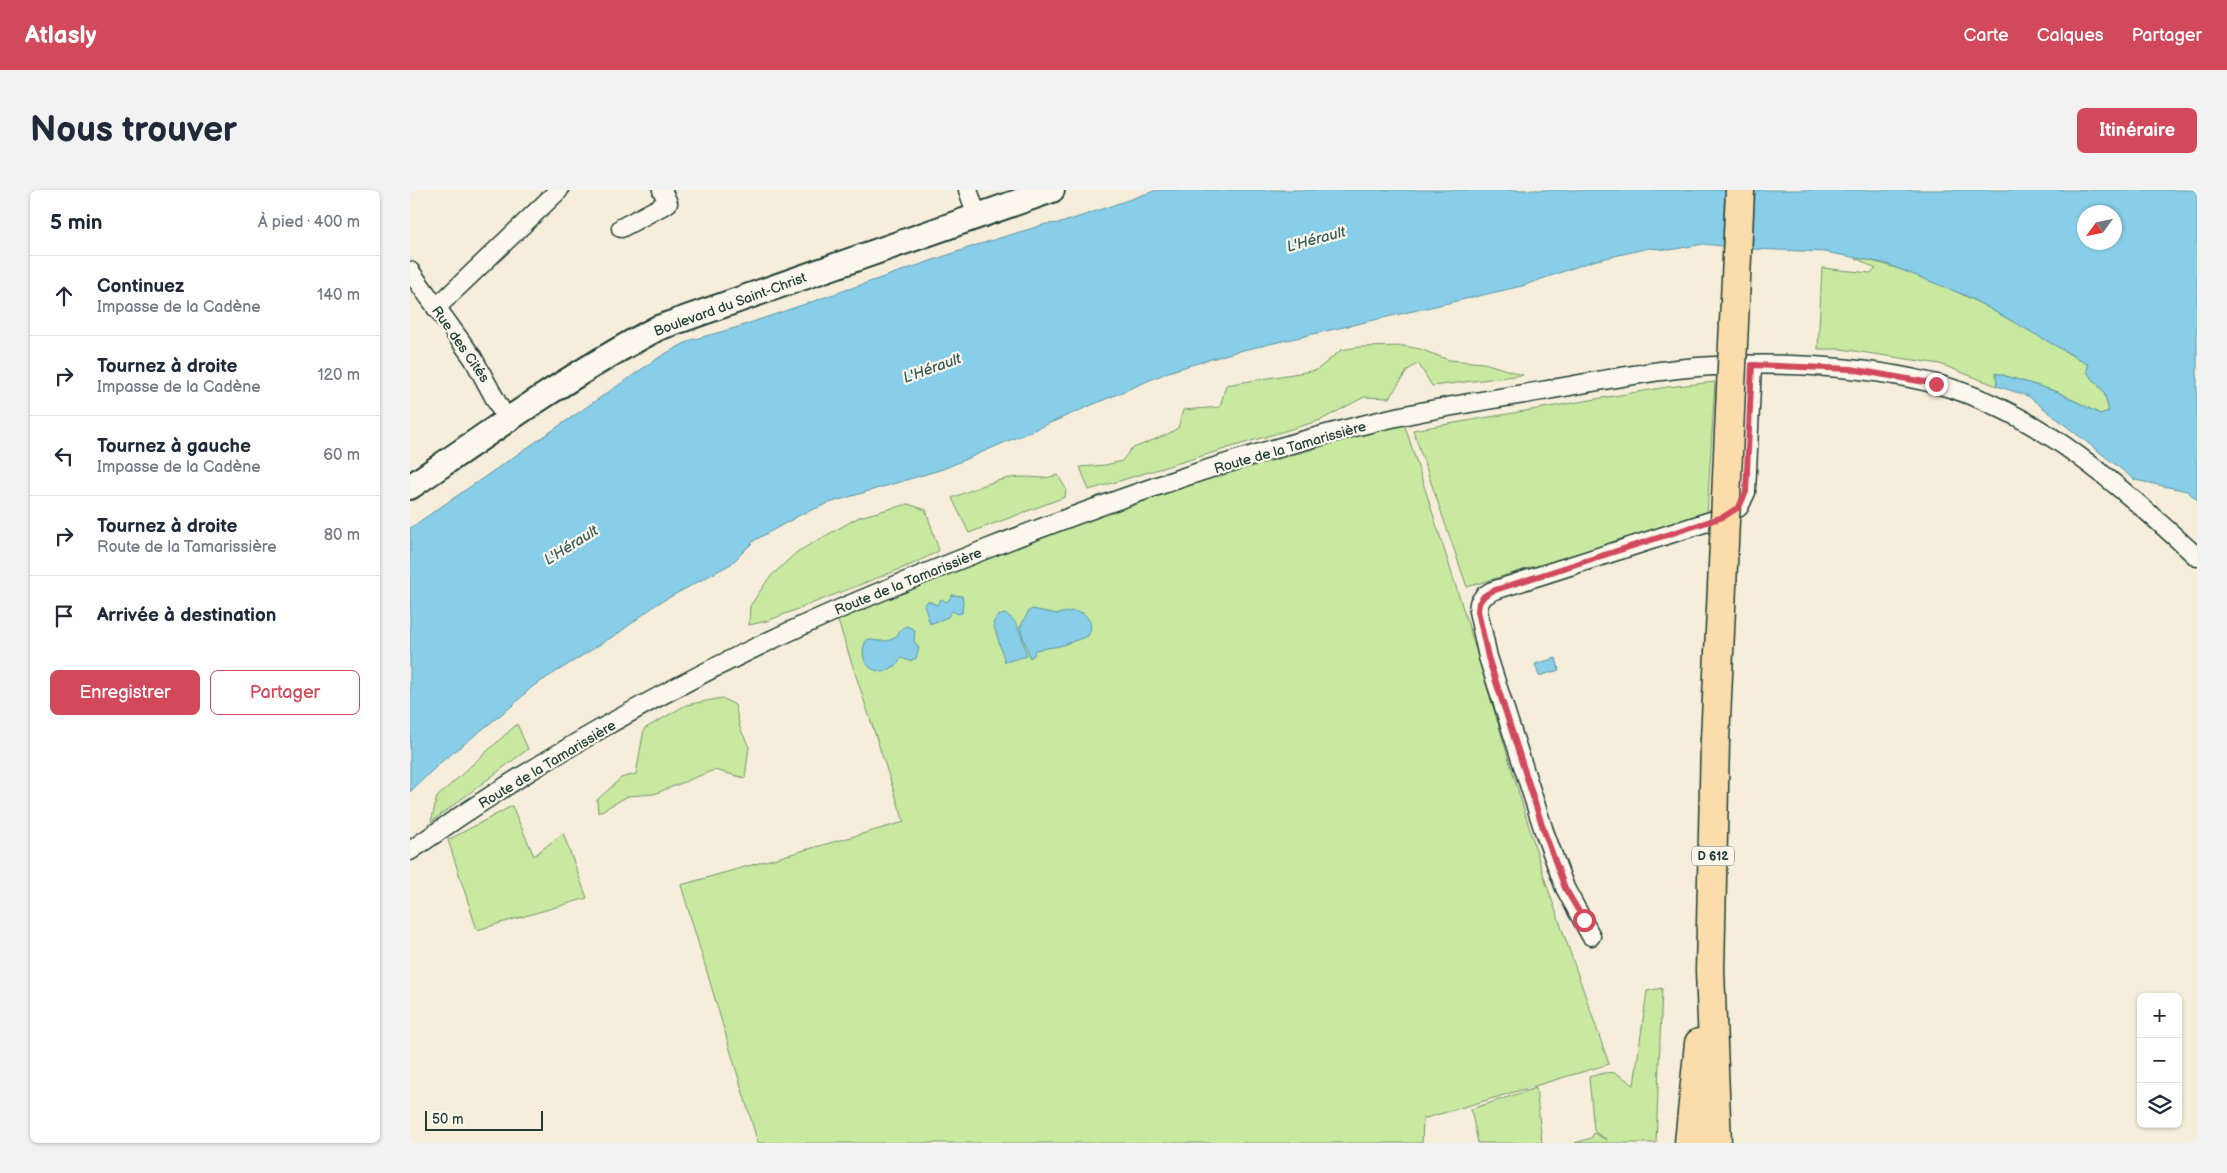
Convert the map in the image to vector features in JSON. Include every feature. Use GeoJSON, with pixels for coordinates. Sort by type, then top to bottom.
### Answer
{"type":"FeatureCollection","features":[{"type":"Feature","properties":{"kind":"highway","name":"D 612"},"geometry":{"type":"LineString","coordinates":[[1717,1143],[1710,971],[1715,741],[1740,190]]}},
{"type":"Feature","properties":{"kind":"highway","name":"D 612"},"geometry":{"type":"LineString","coordinates":[[1690,1143],[1692,1107],[1710,971]]}},
{"type":"Feature","properties":{"kind":"street"},"geometry":{"type":"LineString","coordinates":[[436,308],[560,190]]}},
{"type":"Feature","properties":{"kind":"street"},"geometry":{"type":"LineString","coordinates":[[621,228],[668,203],[662,190]]}},
{"type":"Feature","properties":{"kind":"street"},"geometry":{"type":"LineString","coordinates":[[968,190],[977,216]]}},
{"type":"Feature","properties":{"kind":"street","name":"Boulevard du Saint-Christ"},"geometry":{"type":"LineString","coordinates":[[410,487],[529,405],[612,352],[658,328],[1052,190]]}},
{"type":"Feature","properties":{"kind":"street","name":"Rue des Cités"},"geometry":{"type":"LineString","coordinates":[[410,271],[486,378],[507,421]]}},
{"type":"Feature","properties":{"kind":"street"},"geometry":{"type":"LineString","coordinates":[[1591,936],[1565,888],[1536,809],[1488,657],[1478,611],[1479,603],[1484,596],[1492,591],[1723,517],[1739,507],[1746,492],[1752,365]]}},
{"type":"Feature","properties":{"kind":"street","name":"Route de la Tamarissière"},"geometry":{"type":"LineString","coordinates":[[410,851],[569,749],[680,686],[771,640],[853,603],[1074,514],[1335,432],[1390,419],[1672,370],[1752,365],[1851,369],[1936,384],[1970,395],[2011,413],[2048,435],[2096,470],[2197,557]]}},
{"type":"Feature","properties":{"kind":"green space"},"geometry":{"type":"Polygon","coordinates":[[[1854,257],[1916,275],[1946,287],[2004,316],[2088,365],[2087,372],[2104,392],[2109,411],[2100,414],[2058,392],[1996,373],[1997,386],[1940,364],[1841,349],[1818,349],[1822,268],[1870,273],[1876,269],[1854,257]]]}},
{"type":"Feature","properties":{"kind":"green space"},"geometry":{"type":"Polygon","coordinates":[[[1404,346],[1420,349],[1449,360],[1484,363],[1523,375],[1432,386],[1418,363],[1408,370],[1389,398],[1364,397],[1321,420],[1089,490],[1080,467],[1105,465],[1122,461],[1131,449],[1178,428],[1183,410],[1220,407],[1226,385],[1317,370],[1341,350],[1359,347],[1404,346]]]}},
{"type":"Feature","properties":{"kind":"green space"},"geometry":{"type":"Polygon","coordinates":[[[1715,382],[1707,514],[1467,587],[1413,430],[1667,387],[1715,382]]]}},
{"type":"Feature","properties":{"kind":"green space"},"geometry":{"type":"Polygon","coordinates":[[[1404,423],[1473,640],[1545,880],[1609,1064],[1423,1119],[1422,1143],[758,1143],[681,885],[904,822],[836,615],[1087,514],[1404,423]]]}},
{"type":"Feature","properties":{"kind":"green space"},"geometry":{"type":"Polygon","coordinates":[[[1058,475],[1066,489],[1065,497],[969,533],[952,498],[1005,479],[1023,477],[1043,478],[1058,475]]]}},
{"type":"Feature","properties":{"kind":"green space"},"geometry":{"type":"Polygon","coordinates":[[[908,504],[926,510],[939,551],[913,564],[767,621],[749,625],[750,606],[769,578],[797,552],[859,517],[908,504]]]}},
{"type":"Feature","properties":{"kind":"green space"},"geometry":{"type":"Polygon","coordinates":[[[722,698],[735,705],[740,728],[749,747],[745,778],[714,770],[654,794],[628,796],[598,813],[597,800],[621,778],[636,774],[644,729],[686,705],[722,698]]]}},
{"type":"Feature","properties":{"kind":"green space"},"geometry":{"type":"Polygon","coordinates":[[[517,724],[528,749],[431,822],[437,797],[517,724]]]}},
{"type":"Feature","properties":{"kind":"green space"},"geometry":{"type":"Polygon","coordinates":[[[512,806],[534,856],[563,833],[587,898],[477,930],[448,840],[512,806]]]}},
{"type":"Feature","properties":{"kind":"green space"},"geometry":{"type":"Polygon","coordinates":[[[1662,988],[1656,1143],[1575,1143],[1591,1138],[1594,1133],[1607,1140],[1594,1131],[1589,1077],[1609,1072],[1621,1076],[1634,1085],[1647,991],[1662,988]]]}},
{"type":"Feature","properties":{"kind":"green space"},"geometry":{"type":"Polygon","coordinates":[[[1536,1088],[1542,1143],[1478,1143],[1471,1109],[1536,1088]]]}},
{"type":"Feature","properties":{"kind":"water","name":"L'Hérault"},"geometry":{"type":"Polygon","coordinates":[[[1157,190],[2195,190],[2197,192],[2197,500],[2187,491],[2135,480],[2028,396],[1997,386],[1996,373],[2058,392],[2100,414],[2109,411],[2104,392],[2087,372],[2088,364],[1967,296],[1884,263],[1825,252],[1753,249],[1703,244],[1670,250],[1649,248],[1593,261],[1522,286],[1235,352],[1171,371],[943,469],[829,503],[802,514],[755,540],[731,564],[657,604],[620,632],[532,687],[513,705],[440,763],[410,792],[410,528],[661,356],[691,340],[735,328],[980,244],[1046,224],[1061,223],[1157,190]]]}},
{"type":"Feature","properties":{"kind":"water"},"geometry":{"type":"Polygon","coordinates":[[[952,595],[962,596],[962,613],[958,614],[952,611],[948,617],[930,624],[924,605],[928,601],[937,605],[941,599],[947,602],[952,595]]]}},
{"type":"Feature","properties":{"kind":"water"},"geometry":{"type":"Polygon","coordinates":[[[1032,609],[1058,614],[1072,611],[1083,613],[1090,624],[1088,636],[1060,646],[1035,650],[1034,655],[1030,658],[1020,628],[1028,612],[1032,609]]]}},
{"type":"Feature","properties":{"kind":"water"},"geometry":{"type":"Polygon","coordinates":[[[1005,614],[1017,626],[1027,656],[1005,662],[993,623],[998,616],[1005,614]]]}},
{"type":"Feature","properties":{"kind":"water"},"geometry":{"type":"Polygon","coordinates":[[[907,626],[915,630],[914,641],[919,648],[916,658],[910,661],[901,658],[897,665],[884,672],[872,669],[863,656],[864,645],[867,639],[888,641],[907,626]]]}},
{"type":"Feature","properties":{"kind":"water"},"geometry":{"type":"Polygon","coordinates":[[[1556,658],[1559,670],[1539,676],[1535,664],[1556,658]]]}},
{"type":"Feature","properties":{"kind":"route"},"geometry":{"type":"LineString","coordinates":[[1584,920],[1565,888],[1536,809],[1488,657],[1478,611],[1479,603],[1484,596],[1492,591],[1621,548],[1723,517],[1739,507],[1746,492],[1752,365],[1851,369],[1936,384]]}}]}
